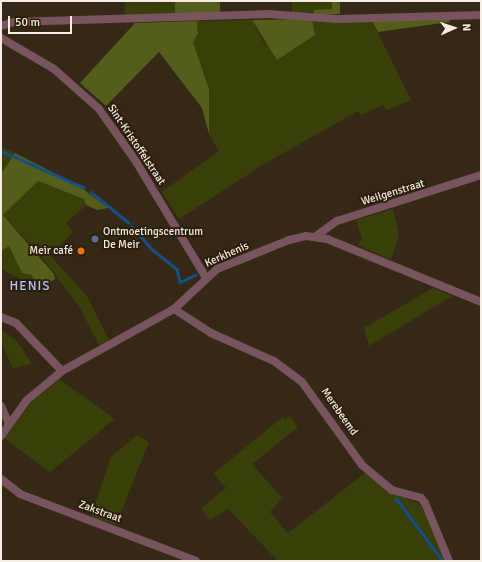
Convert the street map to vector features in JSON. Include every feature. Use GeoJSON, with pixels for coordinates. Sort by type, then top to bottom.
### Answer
{"type":"FeatureCollection","features":[{"type":"Feature","properties":{"kind":"street"},"geometry":{"type":"LineString","coordinates":[[1,26],[14,22],[268,14],[338,19],[481,15]]}},
{"type":"Feature","properties":{"kind":"street","name":"Sint-Kristoffelstraat"},"geometry":{"type":"LineString","coordinates":[[1,38],[54,69],[99,109],[135,160],[206,276]]}},
{"type":"Feature","properties":{"kind":"street","name":"Weilgenstraat"},"geometry":{"type":"LineString","coordinates":[[316,236],[337,221],[481,175]]}},
{"type":"Feature","properties":{"kind":"street"},"geometry":{"type":"LineString","coordinates":[[316,236],[481,302]]}},
{"type":"Feature","properties":{"kind":"street","name":"Kerkhenis"},"geometry":{"type":"LineString","coordinates":[[1,436],[8,422],[62,371],[174,309],[206,276],[289,240],[316,236]]}},
{"type":"Feature","properties":{"kind":"street","name":"Merebeemd"},"geometry":{"type":"LineString","coordinates":[[174,309],[211,333],[274,361],[302,382],[362,465],[392,490],[421,498],[425,503],[449,561]]}},
{"type":"Feature","properties":{"kind":"street"},"geometry":{"type":"LineString","coordinates":[[1,317],[16,323],[62,371]]}},
{"type":"Feature","properties":{"kind":"street"},"geometry":{"type":"LineString","coordinates":[[1,406],[8,422]]}},
{"type":"Feature","properties":{"kind":"street","name":"Zakstraat"},"geometry":{"type":"LineString","coordinates":[[1,479],[20,494],[196,561]]}},
{"type":"Feature","properties":{"kind":"green space"},"geometry":{"type":"Polygon","coordinates":[[[125,1],[175,1],[175,15],[125,16],[125,1]]]}},
{"type":"Feature","properties":{"kind":"green space"},"geometry":{"type":"Polygon","coordinates":[[[175,1],[220,1],[220,14],[175,15],[175,1]]]}},
{"type":"Feature","properties":{"kind":"green space"},"geometry":{"type":"Polygon","coordinates":[[[292,1],[332,1],[332,9],[292,15],[292,1]]]}},
{"type":"Feature","properties":{"kind":"green space"},"geometry":{"type":"Polygon","coordinates":[[[332,1],[340,1],[340,14],[314,14],[314,10],[332,9],[332,1]]]}},
{"type":"Feature","properties":{"kind":"green space"},"geometry":{"type":"Polygon","coordinates":[[[448,16],[450,22],[378,32],[371,19],[448,16]]]}},
{"type":"Feature","properties":{"kind":"green space"},"geometry":{"type":"Polygon","coordinates":[[[312,19],[371,19],[411,100],[386,110],[383,105],[361,115],[358,111],[264,164],[179,219],[162,192],[219,151],[209,134],[209,89],[193,42],[198,34],[197,21],[252,20],[264,43],[312,19]]]}},
{"type":"Feature","properties":{"kind":"green space"},"geometry":{"type":"Polygon","coordinates":[[[312,19],[315,35],[277,60],[252,20],[312,19]]]}},
{"type":"Feature","properties":{"kind":"green space"},"geometry":{"type":"Polygon","coordinates":[[[197,21],[198,34],[193,42],[209,89],[209,134],[202,108],[159,52],[106,106],[80,83],[135,23],[197,21]]]}},
{"type":"Feature","properties":{"kind":"green space"},"geometry":{"type":"Polygon","coordinates":[[[1,147],[15,153],[1,174],[1,147]]]}},
{"type":"Feature","properties":{"kind":"green space"},"geometry":{"type":"Polygon","coordinates":[[[15,153],[78,185],[108,208],[97,210],[86,205],[84,199],[38,181],[3,215],[54,274],[55,279],[44,287],[36,285],[32,275],[22,273],[9,246],[1,251],[1,174],[15,153]]]}},
{"type":"Feature","properties":{"kind":"green space"},"geometry":{"type":"Polygon","coordinates":[[[38,181],[84,199],[86,205],[66,223],[73,232],[50,255],[88,298],[109,340],[99,345],[79,306],[42,257],[3,215],[38,181]]]}},
{"type":"Feature","properties":{"kind":"green space"},"geometry":{"type":"Polygon","coordinates":[[[393,209],[399,235],[391,260],[358,245],[362,238],[356,220],[393,209]]]}},
{"type":"Feature","properties":{"kind":"green space"},"geometry":{"type":"Polygon","coordinates":[[[9,245],[22,273],[33,275],[36,284],[44,287],[33,293],[24,281],[1,269],[1,251],[9,245]]]}},
{"type":"Feature","properties":{"kind":"green space"},"geometry":{"type":"Polygon","coordinates":[[[433,288],[452,296],[369,346],[364,328],[433,288]]]}},
{"type":"Feature","properties":{"kind":"green space"},"geometry":{"type":"Polygon","coordinates":[[[1,330],[16,340],[32,364],[13,368],[1,343],[1,330]]]}},
{"type":"Feature","properties":{"kind":"green space"},"geometry":{"type":"Polygon","coordinates":[[[59,379],[115,419],[50,472],[4,438],[31,403],[59,379]]]}},
{"type":"Feature","properties":{"kind":"green space"},"geometry":{"type":"Polygon","coordinates":[[[290,416],[298,427],[252,464],[282,498],[270,512],[288,533],[365,473],[384,489],[421,505],[446,561],[278,561],[228,509],[210,520],[201,508],[226,488],[214,473],[283,417],[285,420],[290,416]]]}},
{"type":"Feature","properties":{"kind":"green space"},"geometry":{"type":"Polygon","coordinates":[[[137,435],[149,442],[116,525],[91,517],[111,457],[137,435]]]}},
{"type":"Feature","properties":{"kind":"waterway"},"geometry":{"type":"LineString","coordinates":[[1,151],[83,187]]}},
{"type":"Feature","properties":{"kind":"waterway"},"geometry":{"type":"LineString","coordinates":[[91,192],[128,222]]}},
{"type":"Feature","properties":{"kind":"waterway"},"geometry":{"type":"LineString","coordinates":[[132,226],[152,249],[177,269],[180,282],[195,275]]}},
{"type":"Feature","properties":{"kind":"waterway"},"geometry":{"type":"LineString","coordinates":[[396,498],[443,561]]}},
{"type":"Feature","properties":{"kind":"place","name":"Ontmoetingscentrum De Meir"},"geometry":{"type":"Point","coordinates":[95,239]}},
{"type":"Feature","properties":{"kind":"place","name":"Meir café"},"geometry":{"type":"Point","coordinates":[81,251]}},
{"type":"Feature","properties":{"kind":"district","name":"HENIS"},"geometry":{"type":"Point","coordinates":[30,286]}}]}
